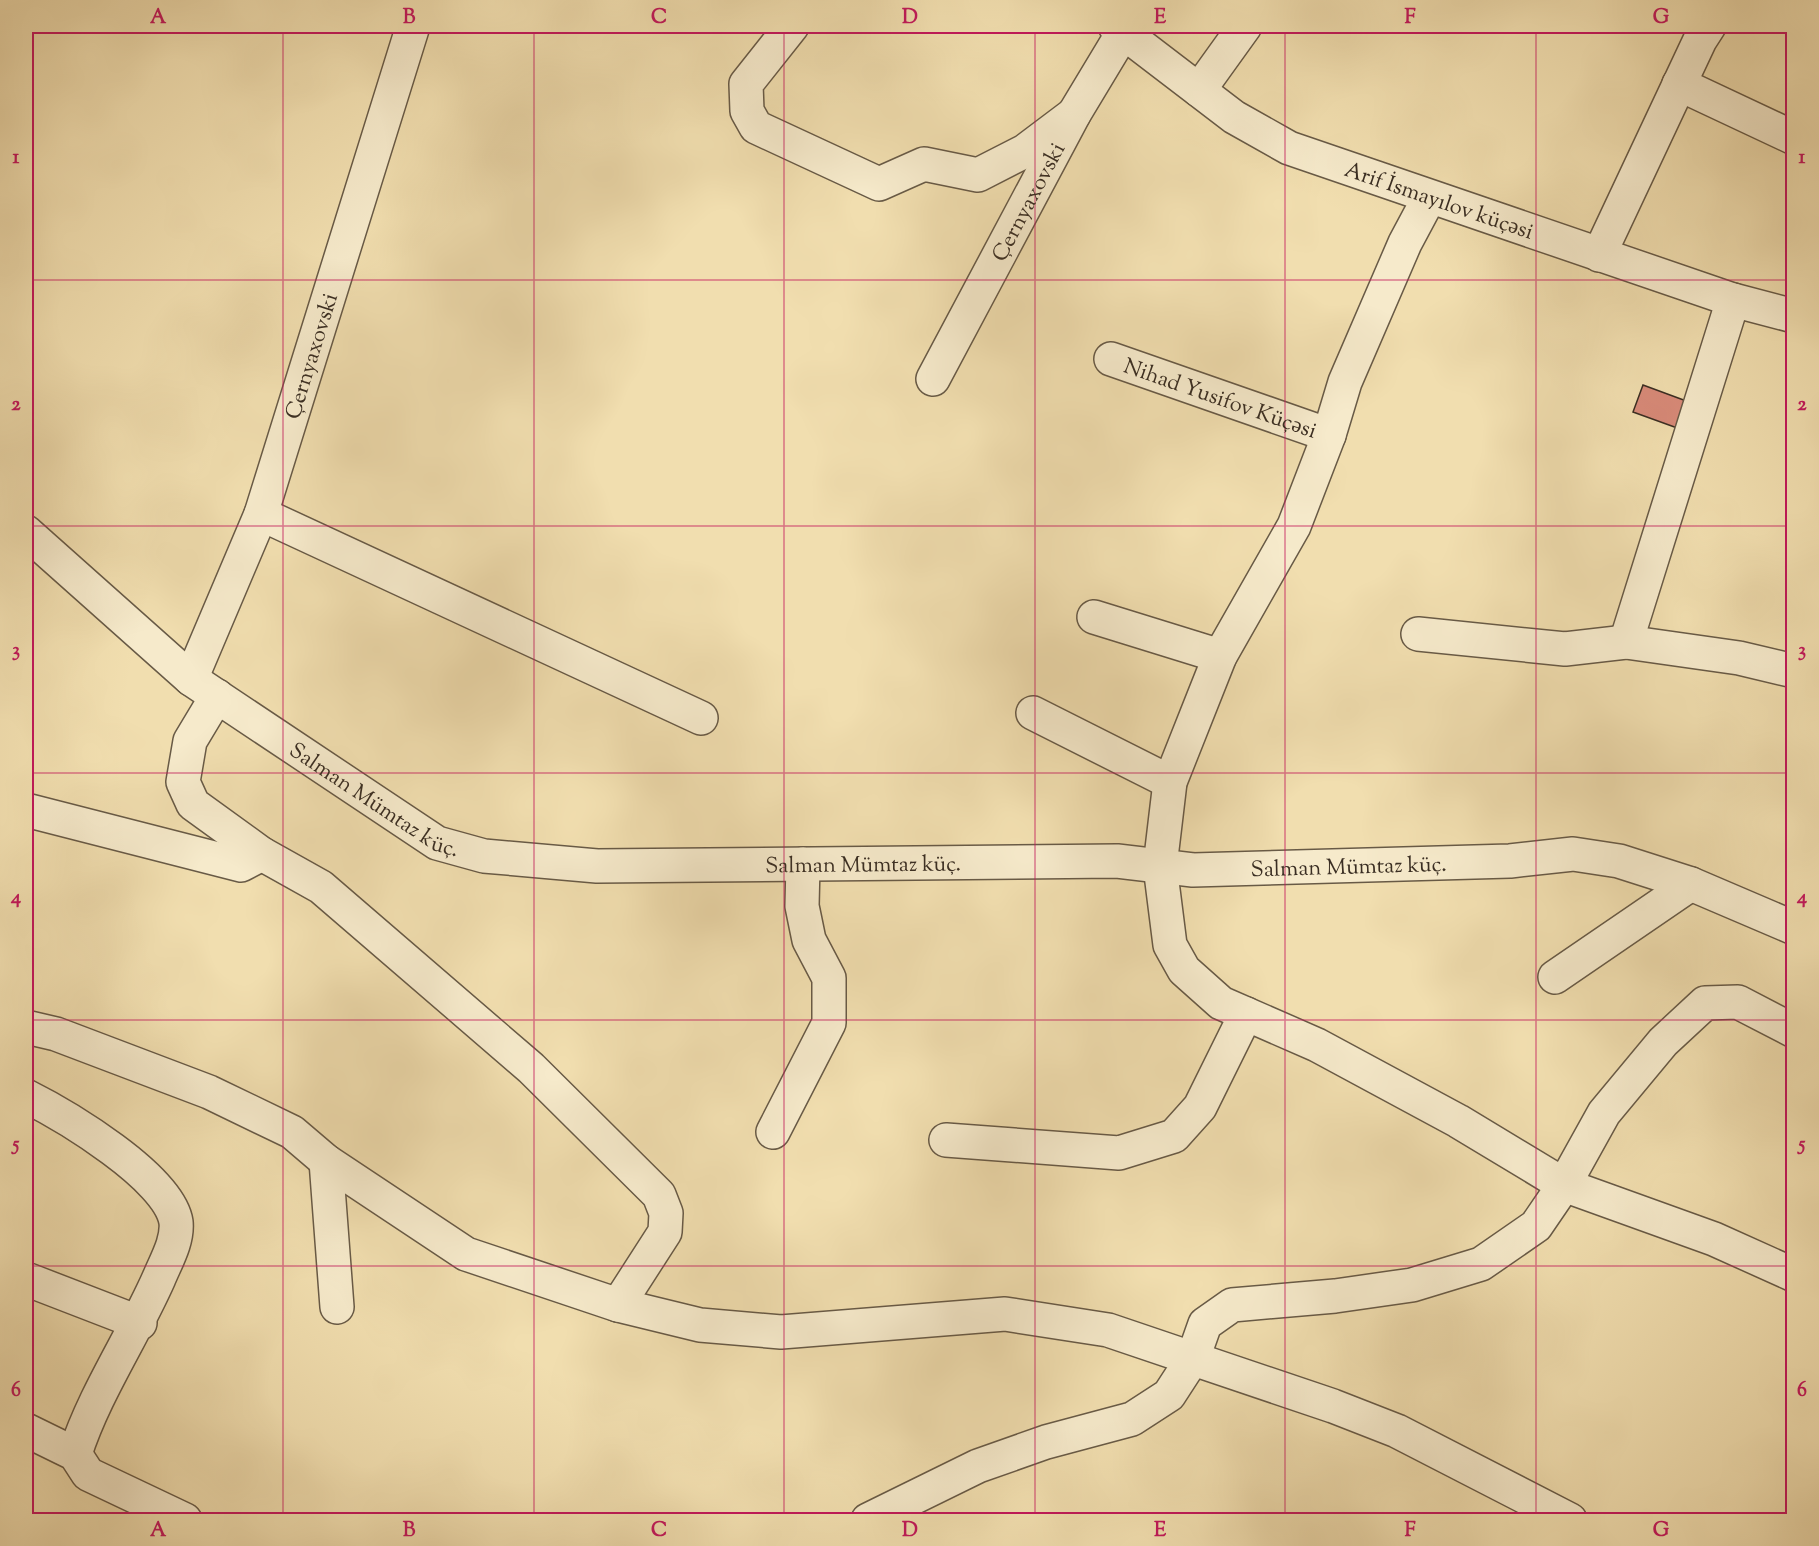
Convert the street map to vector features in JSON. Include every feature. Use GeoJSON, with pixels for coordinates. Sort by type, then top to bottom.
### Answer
{"type":"FeatureCollection","features":[{"type":"Feature","properties":{"kind":"street","name":"Çernyaxovski"},"geometry":{"type":"LineString","coordinates":[[413,26],[261,514],[204,688],[190,741],[183,782],[194,804],[262,854],[321,887],[531,1068],[659,1195],[666,1213],[665,1232],[618,1305]]}},
{"type":"Feature","properties":{"kind":"street"},"geometry":{"type":"LineString","coordinates":[[792,26],[746,84],[747,111],[756,127],[879,184],[924,164],[978,175],[1025,151],[1074,114]]}},
{"type":"Feature","properties":{"kind":"street"},"geometry":{"type":"LineString","coordinates":[[1199,90],[1245,26]]}},
{"type":"Feature","properties":{"kind":"street"},"geometry":{"type":"LineString","coordinates":[[1599,255],[1679,84],[1709,26]]}},
{"type":"Feature","properties":{"kind":"street","name":"Çernyaxovski"},"geometry":{"type":"LineString","coordinates":[[933,379],[1121,27]]}},
{"type":"Feature","properties":{"kind":"street","name":"Arif İsmayılov küçəsi"},"geometry":{"type":"LineString","coordinates":[[1121,27],[1234,117],[1289,148],[1429,198],[1733,300],[1794,316]]}},
{"type":"Feature","properties":{"kind":"street"},"geometry":{"type":"LineString","coordinates":[[1679,84],[1794,138]]}},
{"type":"Feature","properties":{"kind":"street"},"geometry":{"type":"LineString","coordinates":[[1429,198],[1405,243],[1345,382],[1329,435],[1294,526],[1220,656],[1170,782],[1160,866],[1170,945],[1184,970],[1221,1003],[1317,1045],[1458,1121],[1564,1185],[1714,1239],[1794,1275]]}},
{"type":"Feature","properties":{"kind":"street"},"geometry":{"type":"LineString","coordinates":[[1626,642],[1733,300]]}},
{"type":"Feature","properties":{"kind":"street","name":"Nihad Yusifov Küçəsi"},"geometry":{"type":"LineString","coordinates":[[1111,359],[1329,435]]}},
{"type":"Feature","properties":{"kind":"street"},"geometry":{"type":"LineString","coordinates":[[261,514],[701,718]]}},
{"type":"Feature","properties":{"kind":"street","name":"Salman Mümtaz küç."},"geometry":{"type":"LineString","coordinates":[[26,532],[204,688],[437,843],[484,856],[597,866],[1117,861],[1193,870],[1510,861],[1573,854],[1619,861],[1691,884],[1794,928]]}},
{"type":"Feature","properties":{"kind":"street"},"geometry":{"type":"LineString","coordinates":[[1094,617],[1220,656]]}},
{"type":"Feature","properties":{"kind":"street"},"geometry":{"type":"LineString","coordinates":[[1418,634],[1565,650],[1626,642],[1739,658],[1794,671]]}},
{"type":"Feature","properties":{"kind":"street"},"geometry":{"type":"LineString","coordinates":[[1033,713],[1170,782]]}},
{"type":"Feature","properties":{"kind":"street"},"geometry":{"type":"LineString","coordinates":[[26,810],[241,865],[262,854]]}},
{"type":"Feature","properties":{"kind":"street"},"geometry":{"type":"LineString","coordinates":[[773,1132],[829,1023],[830,978],[809,940],[802,906],[803,864]]}},
{"type":"Feature","properties":{"kind":"street"},"geometry":{"type":"LineString","coordinates":[[1555,977],[1691,884]]}},
{"type":"Feature","properties":{"kind":"street"},"geometry":{"type":"LineString","coordinates":[[868,1521],[978,1466],[1046,1442],[1132,1419],[1169,1395],[1193,1358],[1205,1324],[1232,1305],[1335,1296],[1412,1286],[1481,1264],[1536,1226],[1564,1185],[1604,1113],[1663,1042],[1705,1003],[1737,1002],[1794,1031]]}},
{"type":"Feature","properties":{"kind":"street"},"geometry":{"type":"LineString","coordinates":[[946,1140],[1119,1153],[1174,1136],[1200,1107],[1246,1014]]}},
{"type":"Feature","properties":{"kind":"street"},"geometry":{"type":"LineString","coordinates":[[26,1027],[56,1034],[209,1092],[292,1132],[326,1161],[466,1254],[618,1305],[700,1325],[780,1332],[1005,1314],[1108,1330],[1397,1431],[1570,1521]]}},
{"type":"Feature","properties":{"kind":"street"},"geometry":{"type":"LineString","coordinates":[[26,1096],[75,1124],[133,1165],[168,1201],[176,1222],[173,1244],[140,1323],[83,1429],[75,1454]]}},
{"type":"Feature","properties":{"kind":"street"},"geometry":{"type":"LineString","coordinates":[[326,1161],[337,1307]]}},
{"type":"Feature","properties":{"kind":"street"},"geometry":{"type":"LineString","coordinates":[[26,1279],[140,1323]]}},
{"type":"Feature","properties":{"kind":"street"},"geometry":{"type":"LineString","coordinates":[[26,1430],[75,1454],[88,1474],[185,1521]]}},
{"type":"Feature","properties":{"kind":"building"},"geometry":{"type":"Polygon","coordinates":[[[1643,385],[1689,402],[1680,429],[1633,412],[1643,385]]]}}]}
